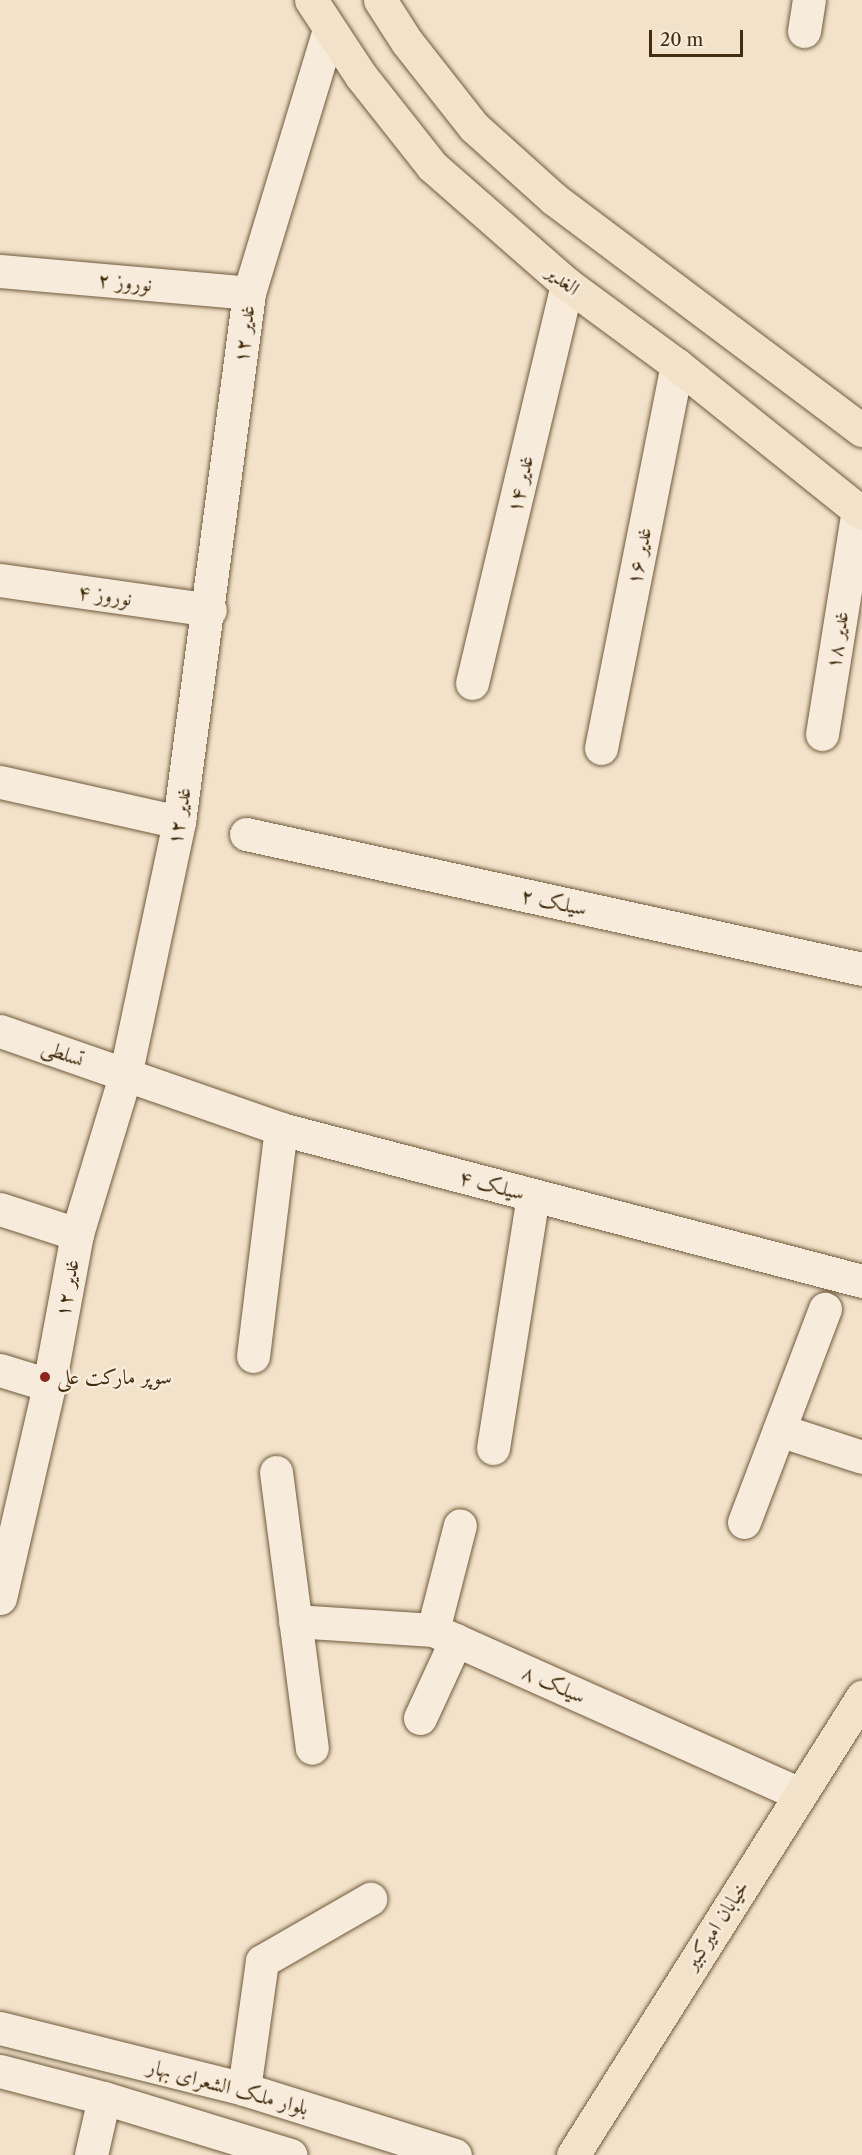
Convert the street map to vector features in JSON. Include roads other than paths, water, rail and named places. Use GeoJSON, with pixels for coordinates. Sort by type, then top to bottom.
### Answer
{"type":"FeatureCollection","features":[{"type":"Feature","properties":{"kind":"main road","name":"الغدیر"},"geometry":{"type":"LineString","coordinates":[[311,0],[329,29],[432,166],[567,284],[677,364],[860,512]]}},
{"type":"Feature","properties":{"kind":"main road"},"geometry":{"type":"LineString","coordinates":[[380,0],[407,42],[474,127],[554,199],[862,430]]}},
{"type":"Feature","properties":{"kind":"main road","name":"خیابان امیرکبیر"},"geometry":{"type":"LineString","coordinates":[[573,2155],[862,1697]]}},
{"type":"Feature","properties":{"kind":"street","name":"غدیر ۱۲"},"geometry":{"type":"LineString","coordinates":[[0,1598],[49,1385],[76,1234],[125,1076],[179,822],[210,610],[249,293],[329,29]]}},
{"type":"Feature","properties":{"kind":"street","name":"نوروز ۲"},"geometry":{"type":"LineString","coordinates":[[0,271],[249,293]]}},
{"type":"Feature","properties":{"kind":"street","name":"غدیر ۱۴"},"geometry":{"type":"LineString","coordinates":[[472,683],[567,284]]}},
{"type":"Feature","properties":{"kind":"street","name":"غدیر ۱۶"},"geometry":{"type":"LineString","coordinates":[[601,748],[677,364]]}},
{"type":"Feature","properties":{"kind":"street","name":"غدیر ۱۸"},"geometry":{"type":"LineString","coordinates":[[822,734],[860,512]]}},
{"type":"Feature","properties":{"kind":"street","name":"نوروز ۴"},"geometry":{"type":"LineString","coordinates":[[0,580],[210,610]]}},
{"type":"Feature","properties":{"kind":"street"},"geometry":{"type":"LineString","coordinates":[[0,782],[179,822]]}},
{"type":"Feature","properties":{"kind":"street","name":"سیلک ۲"},"geometry":{"type":"LineString","coordinates":[[246,834],[862,969]]}},
{"type":"Feature","properties":{"kind":"street","name":"تسلطی"},"geometry":{"type":"LineString","coordinates":[[0,1031],[125,1076]]}},
{"type":"Feature","properties":{"kind":"street","name":"سیلک ۴"},"geometry":{"type":"LineString","coordinates":[[125,1076],[281,1129],[862,1281]]}},
{"type":"Feature","properties":{"kind":"street"},"geometry":{"type":"LineString","coordinates":[[253,1356],[281,1129]]}},
{"type":"Feature","properties":{"kind":"street"},"geometry":{"type":"LineString","coordinates":[[493,1448],[533,1196]]}},
{"type":"Feature","properties":{"kind":"street"},"geometry":{"type":"LineString","coordinates":[[0,1209],[76,1234]]}},
{"type":"Feature","properties":{"kind":"street"},"geometry":{"type":"LineString","coordinates":[[744,1522],[825,1310]]}},
{"type":"Feature","properties":{"kind":"street"},"geometry":{"type":"LineString","coordinates":[[0,1370],[49,1385]]}},
{"type":"Feature","properties":{"kind":"street"},"geometry":{"type":"LineString","coordinates":[[779,1430],[862,1457]]}},
{"type":"Feature","properties":{"kind":"street"},"geometry":{"type":"LineString","coordinates":[[276,1472],[312,1748]]}},
{"type":"Feature","properties":{"kind":"street"},"geometry":{"type":"LineString","coordinates":[[420,1718],[445,1635],[460,1525]]}},
{"type":"Feature","properties":{"kind":"street","name":"سیلک ۸"},"geometry":{"type":"LineString","coordinates":[[295,1621],[445,1635],[800,1794]]}},
{"type":"Feature","properties":{"kind":"street"},"geometry":{"type":"LineString","coordinates":[[244,2089],[262,1961],[370,1899]]}},
{"type":"Feature","properties":{"kind":"street","name":"بلوار ملک الشعرای بهار"},"geometry":{"type":"LineString","coordinates":[[0,2028],[244,2089],[455,2155]]}},
{"type":"Feature","properties":{"kind":"street","name":"بلوار ملک الشعرای بهار"},"geometry":{"type":"LineString","coordinates":[[0,2072],[104,2098],[291,2155]]}},
{"type":"Feature","properties":{"kind":"street"},"geometry":{"type":"LineString","coordinates":[[91,2155],[104,2098]]}},
{"type":"Feature","properties":{"kind":"place","name":"سوپر مارکت علی"},"geometry":{"type":"Point","coordinates":[45,1377]}}]}
